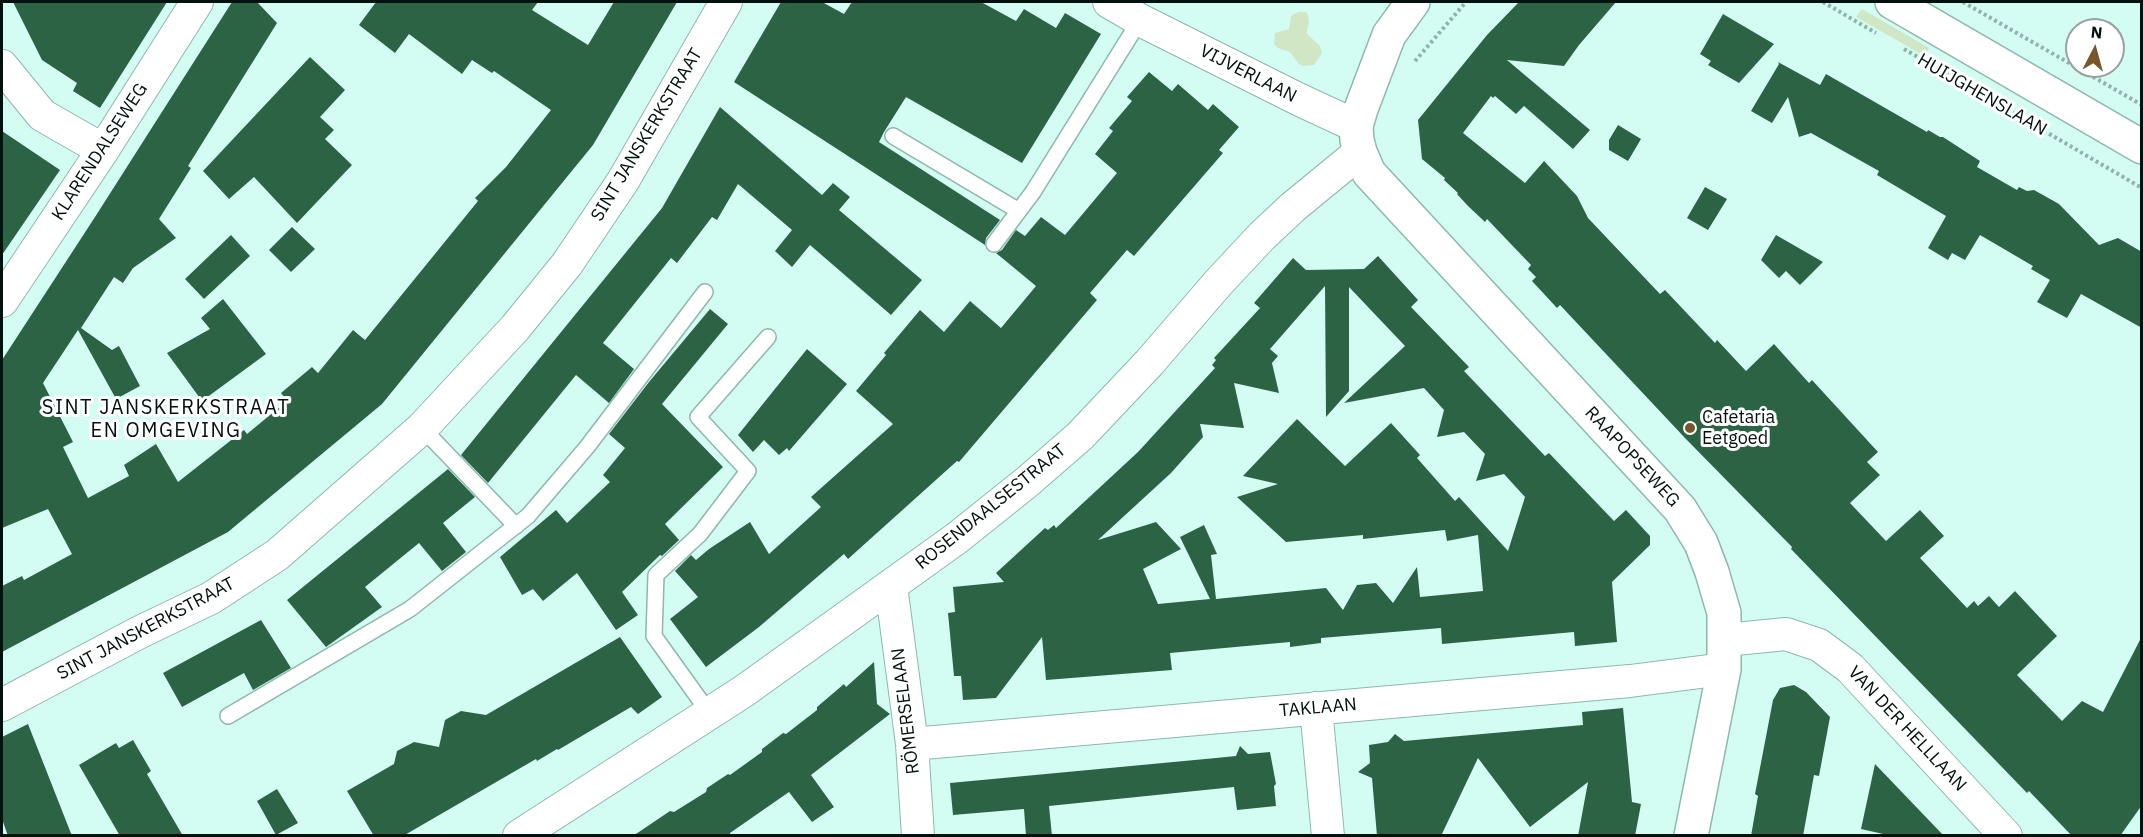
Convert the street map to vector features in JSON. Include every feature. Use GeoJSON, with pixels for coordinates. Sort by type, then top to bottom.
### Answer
{"type":"FeatureCollection","features":[{"type":"Feature","properties":{"kind":"street","name":"KLARENDALSEWEG"},"geometry":{"type":"LineString","coordinates":[[2,301],[103,150],[197,2]]}},
{"type":"Feature","properties":{"kind":"street","name":"SINT JANSKERKSTRAAT"},"geometry":{"type":"LineString","coordinates":[[2,705],[140,632],[212,598],[277,555],[422,428],[515,328],[567,264],[623,181],[726,2]]}},
{"type":"Feature","properties":{"kind":"street","name":"VIJVERLAAN"},"geometry":{"type":"LineString","coordinates":[[1109,2],[1299,100],[1358,139]]}},
{"type":"Feature","properties":{"kind":"street"},"geometry":{"type":"LineString","coordinates":[[1358,139],[1366,92],[1389,35],[1413,2]]}},
{"type":"Feature","properties":{"kind":"street"},"geometry":{"type":"LineString","coordinates":[[1366,92],[1433,2]]}},
{"type":"Feature","properties":{"kind":"street","name":"HUIJGHENSLAAN"},"geometry":{"type":"LineString","coordinates":[[1892,2],[2142,147]]}},
{"type":"Feature","properties":{"kind":"street"},"geometry":{"type":"LineString","coordinates":[[2,66],[42,115],[103,150]]}},
{"type":"Feature","properties":{"kind":"street","name":"ROSENDAALSESTRAAT"},"geometry":{"type":"LineString","coordinates":[[519,836],[711,714],[957,538],[1027,482],[1080,436],[1149,363],[1262,236],[1358,139]]}},
{"type":"Feature","properties":{"kind":"street","name":"RAAPOPSEWEG"},"geometry":{"type":"LineString","coordinates":[[1358,139],[1369,173],[1680,509],[1701,543],[1724,613],[1724,654],[1691,836]]}},
{"type":"Feature","properties":{"kind":"street","name":"RÖMERSELAAN"},"geometry":{"type":"LineString","coordinates":[[891,586],[912,744],[918,836]]}},
{"type":"Feature","properties":{"kind":"street","name":"VAN DER HELLLAAN"},"geometry":{"type":"LineString","coordinates":[[1724,654],[1786,634],[1819,645],[1850,668],[2006,836]]}},
{"type":"Feature","properties":{"kind":"street","name":"TAKLAAN"},"geometry":{"type":"LineString","coordinates":[[912,744],[1630,681],[1724,654]]}},
{"type":"Feature","properties":{"kind":"street"},"geometry":{"type":"LineString","coordinates":[[1316,708],[1328,836]]}},
{"type":"Feature","properties":{"kind":"lane"},"geometry":{"type":"LineString","coordinates":[[994,244],[1033,192],[1140,20]]}},
{"type":"Feature","properties":{"kind":"lane"},"geometry":{"type":"LineString","coordinates":[[893,136],[1019,211]]}},
{"type":"Feature","properties":{"kind":"lane"},"geometry":{"type":"LineString","coordinates":[[228,716],[410,609],[528,516],[587,447],[705,292]]}},
{"type":"Feature","properties":{"kind":"lane"},"geometry":{"type":"LineString","coordinates":[[711,714],[654,636],[656,575],[700,534],[748,471],[698,417],[768,337]]}},
{"type":"Feature","properties":{"kind":"lane"},"geometry":{"type":"LineString","coordinates":[[422,428],[516,526]]}},
{"type":"Feature","properties":{"kind":"path"},"geometry":{"type":"LineString","coordinates":[[1823,2],[1884,38]]}},
{"type":"Feature","properties":{"kind":"path"},"geometry":{"type":"LineString","coordinates":[[1963,2],[2142,105]]}},
{"type":"Feature","properties":{"kind":"path","name":"HUIJGHENSLAAN"},"geometry":{"type":"LineString","coordinates":[[1895,44],[2142,188]]}},
{"type":"Feature","properties":{"kind":"green space"},"geometry":{"type":"Polygon","coordinates":[[[1862,9],[1929,48],[1926,57],[1856,17],[1862,9]]]}},
{"type":"Feature","properties":{"kind":"green space"},"geometry":{"type":"Polygon","coordinates":[[[1298,12],[1306,12],[1308,15],[1307,34],[1320,46],[1322,53],[1314,65],[1299,64],[1290,52],[1274,44],[1275,33],[1289,29],[1291,16],[1298,12]]]}},
{"type":"Feature","properties":{"kind":"building"},"geometry":{"type":"Polygon","coordinates":[[[13,2],[167,2],[100,108],[73,91],[77,83],[42,60],[13,2]]]}},
{"type":"Feature","properties":{"kind":"building"},"geometry":{"type":"Polygon","coordinates":[[[232,2],[257,2],[277,23],[188,166],[191,168],[159,219],[176,238],[133,268],[123,283],[114,277],[81,328],[112,350],[119,346],[140,386],[116,399],[78,330],[43,383],[73,442],[63,447],[88,498],[129,476],[124,465],[156,444],[178,482],[244,430],[247,434],[287,401],[281,393],[312,367],[318,373],[353,330],[365,340],[478,201],[475,198],[506,167],[551,110],[494,71],[492,73],[472,60],[462,74],[409,34],[395,53],[359,25],[376,2],[538,2],[532,10],[588,45],[614,2],[677,2],[593,145],[382,404],[228,532],[2,652],[2,586],[22,576],[24,580],[72,554],[48,509],[2,528],[2,360],[232,2]]]}},
{"type":"Feature","properties":{"kind":"building"},"geometry":{"type":"Polygon","coordinates":[[[781,2],[822,2],[844,14],[852,2],[981,2],[1016,21],[1024,9],[1056,28],[1065,13],[1101,34],[1022,163],[906,97],[884,132],[879,142],[1000,220],[986,238],[985,245],[734,82],[781,2]]]}},
{"type":"Feature","properties":{"kind":"building"},"geometry":{"type":"Polygon","coordinates":[[[1519,2],[1616,2],[1564,66],[1507,60],[1590,130],[1573,149],[1524,106],[1516,114],[1495,96],[1493,98],[1491,96],[1463,133],[1525,183],[1544,161],[1577,196],[1588,218],[1660,294],[1665,290],[1715,343],[1717,340],[1746,371],[1774,344],[1809,383],[1812,380],[1878,452],[1867,462],[1880,475],[1850,503],[1886,541],[1920,510],[1944,536],[1920,558],[1967,608],[1974,601],[1978,606],[1989,596],[1999,607],[2015,591],[2057,636],[2017,675],[2062,721],[2082,701],[2103,712],[2142,636],[2142,805],[2120,836],[2072,836],[2029,791],[2027,793],[1791,549],[1792,547],[1685,438],[1560,305],[1557,308],[1532,281],[1536,277],[1528,269],[1531,265],[1487,219],[1485,222],[1468,206],[1444,180],[1445,178],[1422,159],[1418,120],[1487,35],[1519,2]]]}},
{"type":"Feature","properties":{"kind":"building"},"geometry":{"type":"Polygon","coordinates":[[[1723,14],[1774,44],[1739,83],[1708,65],[1711,61],[1700,54],[1723,14]]]}},
{"type":"Feature","properties":{"kind":"building"},"geometry":{"type":"Polygon","coordinates":[[[310,57],[345,90],[320,117],[334,130],[325,139],[352,165],[297,223],[254,177],[229,199],[203,171],[310,57]]]}},
{"type":"Feature","properties":{"kind":"building"},"geometry":{"type":"Polygon","coordinates":[[[1778,62],[1820,85],[1826,74],[1927,132],[1928,130],[1943,137],[1980,161],[1977,167],[2017,190],[2019,187],[2027,191],[2034,190],[2059,204],[2099,245],[2118,238],[2142,252],[2142,328],[2081,294],[2067,318],[2037,302],[2050,280],[2031,269],[2033,266],[1980,235],[1965,260],[1952,253],[1948,260],[1928,248],[1946,216],[1877,175],[1879,171],[1811,133],[1799,137],[1788,97],[1772,123],[1751,111],[1779,64],[1778,62]]]}},
{"type":"Feature","properties":{"kind":"building"},"geometry":{"type":"Polygon","coordinates":[[[1149,72],[1172,91],[1178,84],[1208,110],[1213,104],[1239,127],[1219,150],[1223,153],[1134,256],[1127,250],[1090,293],[1097,300],[959,462],[957,461],[848,559],[844,554],[759,627],[706,667],[670,619],[698,597],[675,571],[691,555],[696,560],[750,522],[769,554],[821,507],[811,497],[893,424],[856,391],[920,310],[944,332],[970,301],[1001,328],[1036,286],[996,253],[1002,250],[1016,230],[1025,236],[1041,217],[1065,235],[1117,173],[1095,154],[1113,131],[1109,128],[1132,101],[1127,97],[1149,72]]]}},
{"type":"Feature","properties":{"kind":"building"},"geometry":{"type":"Polygon","coordinates":[[[720,107],[822,195],[833,183],[850,197],[839,210],[922,280],[891,315],[810,245],[792,267],[775,251],[792,230],[738,184],[717,220],[712,217],[677,263],[671,258],[603,343],[634,369],[609,403],[576,375],[488,483],[461,455],[662,208],[720,107]]]}},
{"type":"Feature","properties":{"kind":"building"},"geometry":{"type":"Polygon","coordinates":[[[1618,125],[1641,139],[1628,161],[1609,150],[1609,140],[1618,125]]]}},
{"type":"Feature","properties":{"kind":"building"},"geometry":{"type":"Polygon","coordinates":[[[2,131],[60,170],[2,255],[2,131]]]}},
{"type":"Feature","properties":{"kind":"building"},"geometry":{"type":"Polygon","coordinates":[[[1705,187],[1727,199],[1708,230],[1687,218],[1705,187]]]}},
{"type":"Feature","properties":{"kind":"building"},"geometry":{"type":"Polygon","coordinates":[[[292,227],[315,249],[291,272],[269,250],[292,227]]]}},
{"type":"Feature","properties":{"kind":"building"},"geometry":{"type":"Polygon","coordinates":[[[231,235],[250,256],[204,299],[185,279],[231,235]]]}},
{"type":"Feature","properties":{"kind":"building"},"geometry":{"type":"Polygon","coordinates":[[[1776,235],[1823,262],[1800,285],[1786,271],[1779,278],[1761,260],[1776,235]]]}},
{"type":"Feature","properties":{"kind":"building"},"geometry":{"type":"Polygon","coordinates":[[[1378,256],[1418,300],[1411,307],[1469,367],[1464,371],[1545,456],[1549,453],[1614,521],[1626,510],[1650,536],[1650,545],[1612,582],[1617,642],[1575,646],[1574,632],[1442,644],[1441,628],[1321,638],[1321,643],[1290,647],[1290,642],[1170,653],[1172,670],[1046,680],[1042,637],[996,698],[963,700],[961,676],[954,676],[948,613],[955,612],[953,587],[1004,582],[996,573],[1045,528],[1048,530],[1054,525],[1056,528],[1138,452],[1215,368],[1212,365],[1216,360],[1214,358],[1260,308],[1254,303],[1293,258],[1306,270],[1364,269],[1378,256]],[[1325,286],[1270,349],[1278,356],[1272,363],[1279,393],[1234,383],[1244,428],[1200,424],[1203,437],[1171,473],[1098,540],[1156,522],[1181,549],[1143,569],[1158,604],[1210,599],[1180,537],[1204,525],[1217,554],[1211,555],[1216,599],[1326,588],[1343,610],[1357,585],[1376,583],[1393,603],[1417,567],[1420,597],[1483,591],[1478,535],[1447,541],[1445,530],[1363,539],[1363,535],[1286,542],[1237,497],[1278,484],[1243,476],[1297,419],[1345,466],[1391,423],[1420,455],[1417,458],[1455,501],[1459,497],[1508,551],[1525,497],[1504,474],[1476,481],[1485,454],[1464,432],[1437,437],[1444,410],[1424,388],[1344,403],[1405,346],[1349,287],[1349,391],[1326,417],[1325,286]]]}},
{"type":"Feature","properties":{"kind":"building"},"geometry":{"type":"Polygon","coordinates":[[[223,299],[266,354],[202,401],[167,353],[210,329],[201,318],[223,299]]]}},
{"type":"Feature","properties":{"kind":"building"},"geometry":{"type":"Polygon","coordinates":[[[710,309],[728,324],[662,404],[723,467],[665,524],[679,540],[622,592],[638,615],[616,630],[577,573],[543,601],[533,589],[522,595],[500,557],[556,510],[567,523],[610,482],[603,475],[625,448],[609,434],[710,309]]]}},
{"type":"Feature","properties":{"kind":"building"},"geometry":{"type":"Polygon","coordinates":[[[807,349],[847,384],[789,451],[787,448],[779,455],[764,440],[753,452],[738,435],[807,349]]]}},
{"type":"Feature","properties":{"kind":"building"},"geometry":{"type":"Polygon","coordinates":[[[448,469],[475,497],[443,523],[466,552],[442,571],[419,543],[365,587],[382,607],[326,647],[287,600],[448,469]]]}},
{"type":"Feature","properties":{"kind":"building"},"geometry":{"type":"Polygon","coordinates":[[[261,620],[291,668],[253,690],[244,673],[182,707],[163,673],[261,620]]]}},
{"type":"Feature","properties":{"kind":"building"},"geometry":{"type":"Polygon","coordinates":[[[620,637],[662,697],[638,714],[631,707],[403,836],[374,836],[347,791],[394,764],[397,751],[414,742],[439,747],[445,720],[461,711],[486,715],[620,637]]]}},
{"type":"Feature","properties":{"kind":"building"},"geometry":{"type":"Polygon","coordinates":[[[874,662],[877,704],[890,714],[811,775],[834,807],[812,822],[789,792],[730,833],[730,836],[633,836],[670,811],[674,812],[706,792],[707,788],[762,752],[762,749],[817,710],[817,707],[844,684],[846,687],[874,662]]]}},
{"type":"Feature","properties":{"kind":"building"},"geometry":{"type":"Polygon","coordinates":[[[1794,685],[1806,692],[1830,717],[1819,776],[1814,775],[1803,836],[1751,836],[1758,796],[1755,794],[1773,700],[1780,688],[1794,685]]]}},
{"type":"Feature","properties":{"kind":"building"},"geometry":{"type":"Polygon","coordinates":[[[1623,708],[1632,802],[1641,804],[1635,836],[1578,836],[1588,782],[1530,827],[1478,758],[1441,836],[1377,836],[1372,778],[1358,772],[1370,763],[1369,745],[1388,742],[1395,734],[1404,741],[1583,725],[1582,712],[1623,708]]]}},
{"type":"Feature","properties":{"kind":"building"},"geometry":{"type":"Polygon","coordinates":[[[28,724],[72,836],[8,836],[2,819],[2,737],[28,724]]]}},
{"type":"Feature","properties":{"kind":"building"},"geometry":{"type":"Polygon","coordinates":[[[133,740],[151,771],[147,774],[183,836],[120,836],[79,765],[116,743],[119,748],[133,740]]]}},
{"type":"Feature","properties":{"kind":"building"},"geometry":{"type":"Polygon","coordinates":[[[1240,746],[1248,754],[1270,752],[1276,784],[1274,786],[1276,806],[1237,810],[1234,787],[1049,806],[1052,836],[1026,836],[1024,809],[953,815],[950,783],[1236,756],[1240,746]]]}},
{"type":"Feature","properties":{"kind":"building"},"geometry":{"type":"Polygon","coordinates":[[[1875,764],[1944,836],[1892,836],[1861,829],[1875,764]]]}},
{"type":"Feature","properties":{"kind":"building"},"geometry":{"type":"Polygon","coordinates":[[[277,789],[298,823],[276,835],[257,801],[277,789]]]}},
{"type":"Feature","properties":{"kind":"place","name":"Cafetaria Eetgoed"},"geometry":{"type":"Point","coordinates":[1690,428]}},
{"type":"Feature","properties":{"kind":"district","name":"SINT JANSKERKSTRAAT EN OMGEVING"},"geometry":{"type":"Point","coordinates":[166,420]}}]}
